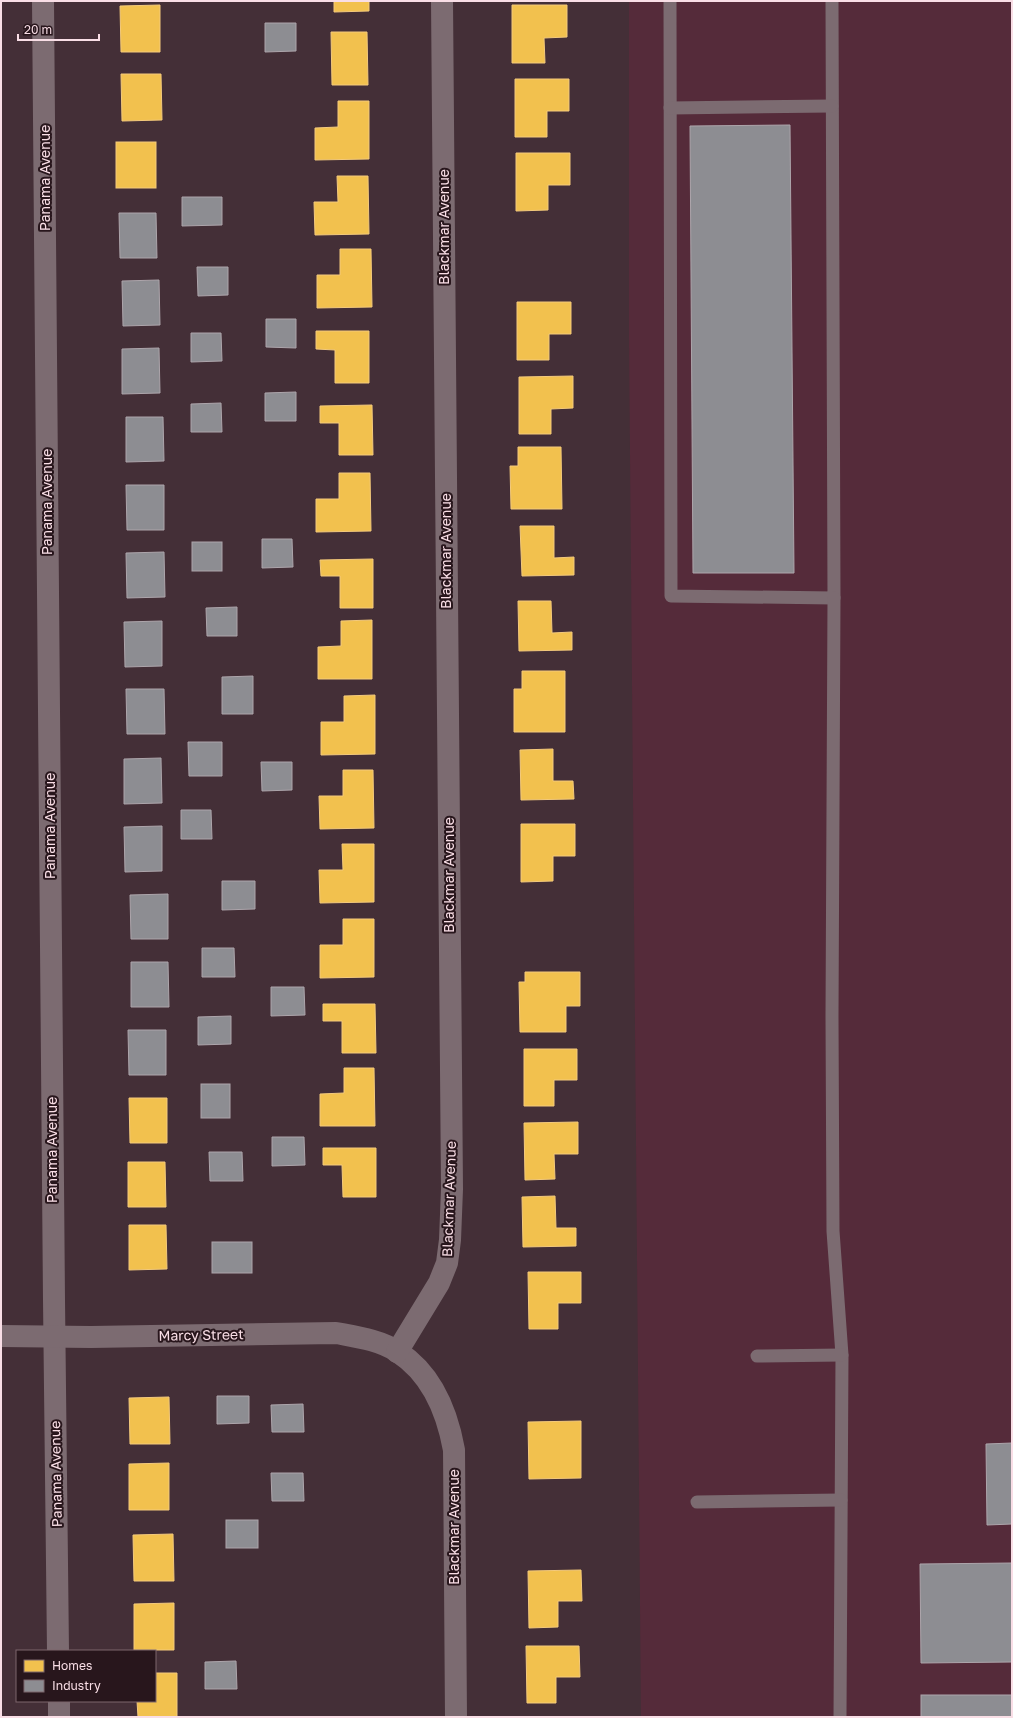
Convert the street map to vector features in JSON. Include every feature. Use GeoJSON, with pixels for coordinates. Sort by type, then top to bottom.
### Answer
{"type":"FeatureCollection","features":[{"type":"Feature","properties":{"kind":"street","name":"Panama Avenue"},"geometry":{"type":"LineString","coordinates":[[43,1],[58,1650]]}},
{"type":"Feature","properties":{"kind":"street","name":"Blackmar Avenue"},"geometry":{"type":"LineString","coordinates":[[442,1],[452,1189],[450,1240],[447,1263],[439,1283],[398,1352],[418,1369],[433,1387],[451,1431],[454,1450],[456,1717]]}},
{"type":"Feature","properties":{"kind":"street","name":"Marcy Street"},"geometry":{"type":"LineString","coordinates":[[1,1336],[336,1333],[362,1337],[398,1352]]}},
{"type":"Feature","properties":{"kind":"street"},"geometry":{"type":"LineString","coordinates":[[59,1702],[59,1717]]}},
{"type":"Feature","properties":{"kind":"lane"},"geometry":{"type":"LineString","coordinates":[[670,1],[671,596],[834,598]]}},
{"type":"Feature","properties":{"kind":"lane"},"geometry":{"type":"LineString","coordinates":[[832,1],[834,598],[832,1000],[833,1223],[842,1355],[840,1717]]}},
{"type":"Feature","properties":{"kind":"lane"},"geometry":{"type":"LineString","coordinates":[[670,108],[832,106]]}},
{"type":"Feature","properties":{"kind":"lane"},"geometry":{"type":"LineString","coordinates":[[757,1356],[842,1355]]}},
{"type":"Feature","properties":{"kind":"lane"},"geometry":{"type":"LineString","coordinates":[[697,1502],[841,1500]]}},
{"type":"Feature","properties":{"kind":"shaded area"},"geometry":{"type":"Polygon","coordinates":[[[629,1],[1012,1],[1012,1717],[641,1717],[629,337],[629,1]]]}},
{"type":"Feature","properties":{"kind":"building: Homes"},"geometry":{"type":"Polygon","coordinates":[[[334,1],[369,1],[369,11],[334,12],[334,1]]]}},
{"type":"Feature","properties":{"kind":"building: Homes"},"geometry":{"type":"Polygon","coordinates":[[[160,5],[160,52],[121,52],[120,6],[160,5]]]}},
{"type":"Feature","properties":{"kind":"building: Homes"},"geometry":{"type":"Polygon","coordinates":[[[512,5],[567,5],[567,37],[544,38],[545,63],[512,63],[512,5]]]}},
{"type":"Feature","properties":{"kind":"building: Homes"},"geometry":{"type":"Polygon","coordinates":[[[331,32],[367,32],[368,85],[332,85],[331,32]]]}},
{"type":"Feature","properties":{"kind":"building: Homes"},"geometry":{"type":"Polygon","coordinates":[[[121,74],[161,74],[162,120],[122,121],[121,74]]]}},
{"type":"Feature","properties":{"kind":"building: Homes"},"geometry":{"type":"Polygon","coordinates":[[[515,79],[569,79],[569,111],[547,111],[547,137],[515,137],[515,79]]]}},
{"type":"Feature","properties":{"kind":"building: Homes"},"geometry":{"type":"Polygon","coordinates":[[[338,101],[369,101],[369,159],[315,160],[315,128],[338,127],[338,101]]]}},
{"type":"Feature","properties":{"kind":"building: Homes"},"geometry":{"type":"Polygon","coordinates":[[[116,142],[156,142],[156,188],[116,188],[116,142]]]}},
{"type":"Feature","properties":{"kind":"building: Homes"},"geometry":{"type":"Polygon","coordinates":[[[516,153],[570,153],[570,185],[548,185],[548,210],[516,211],[516,153]]]}},
{"type":"Feature","properties":{"kind":"building: Homes"},"geometry":{"type":"Polygon","coordinates":[[[337,176],[368,176],[369,234],[315,235],[314,202],[338,202],[337,176]]]}},
{"type":"Feature","properties":{"kind":"building: Homes"},"geometry":{"type":"Polygon","coordinates":[[[340,249],[371,249],[372,307],[317,308],[317,275],[340,275],[340,249]]]}},
{"type":"Feature","properties":{"kind":"building: Homes"},"geometry":{"type":"Polygon","coordinates":[[[517,302],[571,302],[571,334],[549,334],[549,360],[517,360],[517,302]]]}},
{"type":"Feature","properties":{"kind":"building: Homes"},"geometry":{"type":"Polygon","coordinates":[[[316,331],[369,331],[369,383],[335,383],[335,350],[316,349],[316,331]]]}},
{"type":"Feature","properties":{"kind":"building: Homes"},"geometry":{"type":"Polygon","coordinates":[[[573,376],[573,408],[551,409],[551,434],[519,434],[519,377],[573,376]]]}},
{"type":"Feature","properties":{"kind":"building: Homes"},"geometry":{"type":"Polygon","coordinates":[[[372,405],[373,455],[339,455],[339,423],[320,423],[320,406],[372,405]]]}},
{"type":"Feature","properties":{"kind":"building: Homes"},"geometry":{"type":"Polygon","coordinates":[[[518,447],[561,447],[562,509],[511,509],[510,466],[518,466],[518,447]]]}},
{"type":"Feature","properties":{"kind":"building: Homes"},"geometry":{"type":"Polygon","coordinates":[[[339,473],[370,473],[371,531],[316,532],[316,499],[339,499],[339,473]]]}},
{"type":"Feature","properties":{"kind":"building: Homes"},"geometry":{"type":"Polygon","coordinates":[[[520,526],[554,526],[554,558],[574,557],[574,575],[522,576],[520,526]]]}},
{"type":"Feature","properties":{"kind":"building: Homes"},"geometry":{"type":"Polygon","coordinates":[[[373,559],[373,608],[340,608],[340,576],[321,576],[320,560],[373,559]]]}},
{"type":"Feature","properties":{"kind":"building: Homes"},"geometry":{"type":"Polygon","coordinates":[[[518,601],[551,601],[552,633],[572,632],[572,650],[519,651],[518,601]]]}},
{"type":"Feature","properties":{"kind":"building: Homes"},"geometry":{"type":"Polygon","coordinates":[[[372,620],[372,679],[318,679],[318,647],[341,646],[341,621],[372,620]]]}},
{"type":"Feature","properties":{"kind":"building: Homes"},"geometry":{"type":"Polygon","coordinates":[[[522,671],[565,671],[565,732],[514,732],[514,689],[522,689],[522,671]]]}},
{"type":"Feature","properties":{"kind":"building: Homes"},"geometry":{"type":"Polygon","coordinates":[[[375,695],[375,754],[321,755],[321,722],[344,722],[344,696],[375,695]]]}},
{"type":"Feature","properties":{"kind":"building: Homes"},"geometry":{"type":"Polygon","coordinates":[[[553,749],[553,781],[573,781],[574,799],[521,800],[520,750],[553,749]]]}},
{"type":"Feature","properties":{"kind":"building: Homes"},"geometry":{"type":"Polygon","coordinates":[[[343,770],[373,770],[374,828],[320,829],[319,796],[343,796],[343,770]]]}},
{"type":"Feature","properties":{"kind":"building: Homes"},"geometry":{"type":"Polygon","coordinates":[[[521,824],[575,824],[575,856],[553,856],[553,881],[521,882],[521,824]]]}},
{"type":"Feature","properties":{"kind":"building: Homes"},"geometry":{"type":"Polygon","coordinates":[[[342,844],[374,844],[374,902],[320,903],[319,870],[343,870],[342,844]]]}},
{"type":"Feature","properties":{"kind":"building: Homes"},"geometry":{"type":"Polygon","coordinates":[[[343,919],[374,919],[374,977],[320,978],[320,945],[343,945],[343,919]]]}},
{"type":"Feature","properties":{"kind":"building: Homes"},"geometry":{"type":"Polygon","coordinates":[[[525,972],[580,972],[580,1006],[566,1006],[566,1032],[520,1032],[519,982],[525,982],[525,972]]]}},
{"type":"Feature","properties":{"kind":"building: Homes"},"geometry":{"type":"Polygon","coordinates":[[[323,1004],[375,1004],[376,1053],[342,1053],[342,1021],[323,1021],[323,1004]]]}},
{"type":"Feature","properties":{"kind":"building: Homes"},"geometry":{"type":"Polygon","coordinates":[[[524,1049],[577,1049],[577,1080],[554,1080],[554,1106],[524,1106],[524,1049]]]}},
{"type":"Feature","properties":{"kind":"building: Homes"},"geometry":{"type":"Polygon","coordinates":[[[344,1068],[374,1068],[375,1126],[320,1126],[320,1094],[344,1093],[344,1068]]]}},
{"type":"Feature","properties":{"kind":"building: Homes"},"geometry":{"type":"Polygon","coordinates":[[[129,1098],[167,1098],[167,1143],[130,1143],[129,1098]]]}},
{"type":"Feature","properties":{"kind":"building: Homes"},"geometry":{"type":"Polygon","coordinates":[[[578,1122],[578,1154],[554,1154],[555,1179],[525,1180],[524,1123],[578,1122]]]}},
{"type":"Feature","properties":{"kind":"building: Homes"},"geometry":{"type":"Polygon","coordinates":[[[323,1148],[376,1148],[376,1197],[343,1197],[342,1165],[323,1165],[323,1148]]]}},
{"type":"Feature","properties":{"kind":"building: Homes"},"geometry":{"type":"Polygon","coordinates":[[[128,1162],[165,1162],[166,1207],[128,1207],[128,1162]]]}},
{"type":"Feature","properties":{"kind":"building: Homes"},"geometry":{"type":"Polygon","coordinates":[[[555,1196],[556,1228],[576,1228],[576,1246],[523,1247],[522,1197],[555,1196]]]}},
{"type":"Feature","properties":{"kind":"building: Homes"},"geometry":{"type":"Polygon","coordinates":[[[129,1225],[166,1225],[167,1269],[129,1270],[129,1225]]]}},
{"type":"Feature","properties":{"kind":"building: Homes"},"geometry":{"type":"Polygon","coordinates":[[[528,1272],[581,1272],[581,1303],[558,1303],[558,1329],[529,1329],[528,1272]]]}},
{"type":"Feature","properties":{"kind":"building: Homes"},"geometry":{"type":"Polygon","coordinates":[[[169,1397],[170,1444],[130,1444],[129,1398],[169,1397]]]}},
{"type":"Feature","properties":{"kind":"building: Homes"},"geometry":{"type":"Polygon","coordinates":[[[581,1421],[581,1478],[529,1479],[528,1422],[581,1421]]]}},
{"type":"Feature","properties":{"kind":"building: Homes"},"geometry":{"type":"Polygon","coordinates":[[[169,1463],[169,1510],[129,1510],[129,1464],[169,1463]]]}},
{"type":"Feature","properties":{"kind":"building: Homes"},"geometry":{"type":"Polygon","coordinates":[[[173,1534],[174,1581],[134,1581],[133,1535],[173,1534]]]}},
{"type":"Feature","properties":{"kind":"building: Homes"},"geometry":{"type":"Polygon","coordinates":[[[581,1570],[582,1601],[558,1601],[558,1627],[529,1628],[528,1571],[581,1570]]]}},
{"type":"Feature","properties":{"kind":"building: Homes"},"geometry":{"type":"Polygon","coordinates":[[[174,1603],[174,1650],[134,1650],[134,1604],[174,1603]]]}},
{"type":"Feature","properties":{"kind":"building: Homes"},"geometry":{"type":"Polygon","coordinates":[[[526,1646],[579,1646],[580,1677],[556,1677],[556,1703],[527,1703],[526,1646]]]}},
{"type":"Feature","properties":{"kind":"building: Homes"},"geometry":{"type":"Polygon","coordinates":[[[156,1673],[177,1673],[177,1717],[138,1717],[137,1702],[156,1702],[156,1673]]]}},
{"type":"Feature","properties":{"kind":"building: Industry"},"geometry":{"type":"Polygon","coordinates":[[[265,23],[296,23],[296,51],[265,52],[265,23]]]}},
{"type":"Feature","properties":{"kind":"building: Industry"},"geometry":{"type":"Polygon","coordinates":[[[790,125],[794,573],[693,573],[690,126],[790,125]]]}},
{"type":"Feature","properties":{"kind":"building: Industry"},"geometry":{"type":"Polygon","coordinates":[[[182,197],[222,197],[222,225],[182,226],[182,197]]]}},
{"type":"Feature","properties":{"kind":"building: Industry"},"geometry":{"type":"Polygon","coordinates":[[[119,213],[156,213],[157,258],[120,258],[119,213]]]}},
{"type":"Feature","properties":{"kind":"building: Industry"},"geometry":{"type":"Polygon","coordinates":[[[197,267],[228,267],[228,295],[198,296],[197,267]]]}},
{"type":"Feature","properties":{"kind":"building: Industry"},"geometry":{"type":"Polygon","coordinates":[[[159,280],[160,325],[123,326],[122,281],[159,280]]]}},
{"type":"Feature","properties":{"kind":"building: Industry"},"geometry":{"type":"Polygon","coordinates":[[[266,319],[296,319],[296,348],[266,347],[266,319]]]}},
{"type":"Feature","properties":{"kind":"building: Industry"},"geometry":{"type":"Polygon","coordinates":[[[191,333],[221,333],[222,361],[191,362],[191,333]]]}},
{"type":"Feature","properties":{"kind":"building: Industry"},"geometry":{"type":"Polygon","coordinates":[[[159,348],[160,393],[122,394],[122,349],[159,348]]]}},
{"type":"Feature","properties":{"kind":"building: Industry"},"geometry":{"type":"Polygon","coordinates":[[[296,392],[296,421],[265,421],[265,393],[296,392]]]}},
{"type":"Feature","properties":{"kind":"building: Industry"},"geometry":{"type":"Polygon","coordinates":[[[221,403],[222,432],[191,432],[191,404],[221,403]]]}},
{"type":"Feature","properties":{"kind":"building: Industry"},"geometry":{"type":"Polygon","coordinates":[[[126,417],[163,417],[164,461],[126,462],[126,417]]]}},
{"type":"Feature","properties":{"kind":"building: Industry"},"geometry":{"type":"Polygon","coordinates":[[[126,485],[164,485],[164,530],[127,530],[126,485]]]}},
{"type":"Feature","properties":{"kind":"building: Industry"},"geometry":{"type":"Polygon","coordinates":[[[262,539],[292,539],[293,567],[262,568],[262,539]]]}},
{"type":"Feature","properties":{"kind":"building: Industry"},"geometry":{"type":"Polygon","coordinates":[[[192,542],[222,542],[222,571],[192,571],[192,542]]]}},
{"type":"Feature","properties":{"kind":"building: Industry"},"geometry":{"type":"Polygon","coordinates":[[[164,552],[165,597],[127,598],[126,553],[164,552]]]}},
{"type":"Feature","properties":{"kind":"building: Industry"},"geometry":{"type":"Polygon","coordinates":[[[237,607],[237,636],[207,636],[206,608],[237,607]]]}},
{"type":"Feature","properties":{"kind":"building: Industry"},"geometry":{"type":"Polygon","coordinates":[[[162,621],[162,666],[125,667],[124,622],[162,621]]]}},
{"type":"Feature","properties":{"kind":"building: Industry"},"geometry":{"type":"Polygon","coordinates":[[[253,676],[253,714],[222,714],[222,677],[253,676]]]}},
{"type":"Feature","properties":{"kind":"building: Industry"},"geometry":{"type":"Polygon","coordinates":[[[126,689],[164,689],[165,734],[127,734],[126,689]]]}},
{"type":"Feature","properties":{"kind":"building: Industry"},"geometry":{"type":"Polygon","coordinates":[[[188,742],[222,742],[222,776],[189,776],[188,742]]]}},
{"type":"Feature","properties":{"kind":"building: Industry"},"geometry":{"type":"Polygon","coordinates":[[[161,758],[162,803],[124,804],[124,759],[161,758]]]}},
{"type":"Feature","properties":{"kind":"building: Industry"},"geometry":{"type":"Polygon","coordinates":[[[261,762],[292,762],[292,790],[262,791],[261,762]]]}},
{"type":"Feature","properties":{"kind":"building: Industry"},"geometry":{"type":"Polygon","coordinates":[[[181,810],[211,810],[212,839],[181,839],[181,810]]]}},
{"type":"Feature","properties":{"kind":"building: Industry"},"geometry":{"type":"Polygon","coordinates":[[[162,826],[162,871],[125,872],[124,827],[162,826]]]}},
{"type":"Feature","properties":{"kind":"building: Industry"},"geometry":{"type":"Polygon","coordinates":[[[222,881],[255,881],[255,909],[222,910],[222,881]]]}},
{"type":"Feature","properties":{"kind":"building: Industry"},"geometry":{"type":"Polygon","coordinates":[[[168,894],[168,939],[131,939],[130,895],[168,894]]]}},
{"type":"Feature","properties":{"kind":"building: Industry"},"geometry":{"type":"Polygon","coordinates":[[[202,948],[234,948],[235,977],[202,977],[202,948]]]}},
{"type":"Feature","properties":{"kind":"building: Industry"},"geometry":{"type":"Polygon","coordinates":[[[131,962],[168,962],[169,1007],[131,1007],[131,962]]]}},
{"type":"Feature","properties":{"kind":"building: Industry"},"geometry":{"type":"Polygon","coordinates":[[[271,987],[304,987],[305,1015],[271,1016],[271,987]]]}},
{"type":"Feature","properties":{"kind":"building: Industry"},"geometry":{"type":"Polygon","coordinates":[[[231,1016],[231,1044],[198,1045],[198,1017],[231,1016]]]}},
{"type":"Feature","properties":{"kind":"building: Industry"},"geometry":{"type":"Polygon","coordinates":[[[128,1030],[166,1030],[166,1075],[129,1075],[128,1030]]]}},
{"type":"Feature","properties":{"kind":"building: Industry"},"geometry":{"type":"Polygon","coordinates":[[[201,1084],[230,1084],[230,1118],[201,1118],[201,1084]]]}},
{"type":"Feature","properties":{"kind":"building: Industry"},"geometry":{"type":"Polygon","coordinates":[[[272,1137],[304,1137],[305,1165],[272,1166],[272,1137]]]}},
{"type":"Feature","properties":{"kind":"building: Industry"},"geometry":{"type":"Polygon","coordinates":[[[209,1152],[242,1152],[243,1181],[210,1181],[209,1152]]]}},
{"type":"Feature","properties":{"kind":"building: Industry"},"geometry":{"type":"Polygon","coordinates":[[[212,1242],[252,1242],[252,1273],[212,1273],[212,1242]]]}},
{"type":"Feature","properties":{"kind":"building: Industry"},"geometry":{"type":"Polygon","coordinates":[[[217,1396],[249,1396],[249,1423],[217,1424],[217,1396]]]}},
{"type":"Feature","properties":{"kind":"building: Industry"},"geometry":{"type":"Polygon","coordinates":[[[303,1404],[304,1432],[272,1432],[271,1405],[303,1404]]]}},
{"type":"Feature","properties":{"kind":"building: Industry"},"geometry":{"type":"Polygon","coordinates":[[[1012,1443],[1012,1524],[987,1525],[986,1444],[1012,1443]]]}},
{"type":"Feature","properties":{"kind":"building: Industry"},"geometry":{"type":"Polygon","coordinates":[[[271,1473],[303,1473],[304,1501],[272,1501],[271,1473]]]}},
{"type":"Feature","properties":{"kind":"building: Industry"},"geometry":{"type":"Polygon","coordinates":[[[226,1520],[258,1520],[258,1548],[226,1548],[226,1520]]]}},
{"type":"Feature","properties":{"kind":"building: Industry"},"geometry":{"type":"Polygon","coordinates":[[[1012,1563],[1012,1662],[921,1663],[920,1564],[1012,1563]]]}},
{"type":"Feature","properties":{"kind":"building: Industry"},"geometry":{"type":"Polygon","coordinates":[[[236,1661],[237,1689],[205,1689],[205,1662],[236,1661]]]}},
{"type":"Feature","properties":{"kind":"building: Industry"},"geometry":{"type":"Polygon","coordinates":[[[921,1695],[1012,1695],[1012,1717],[921,1717],[921,1695]]]}}]}
